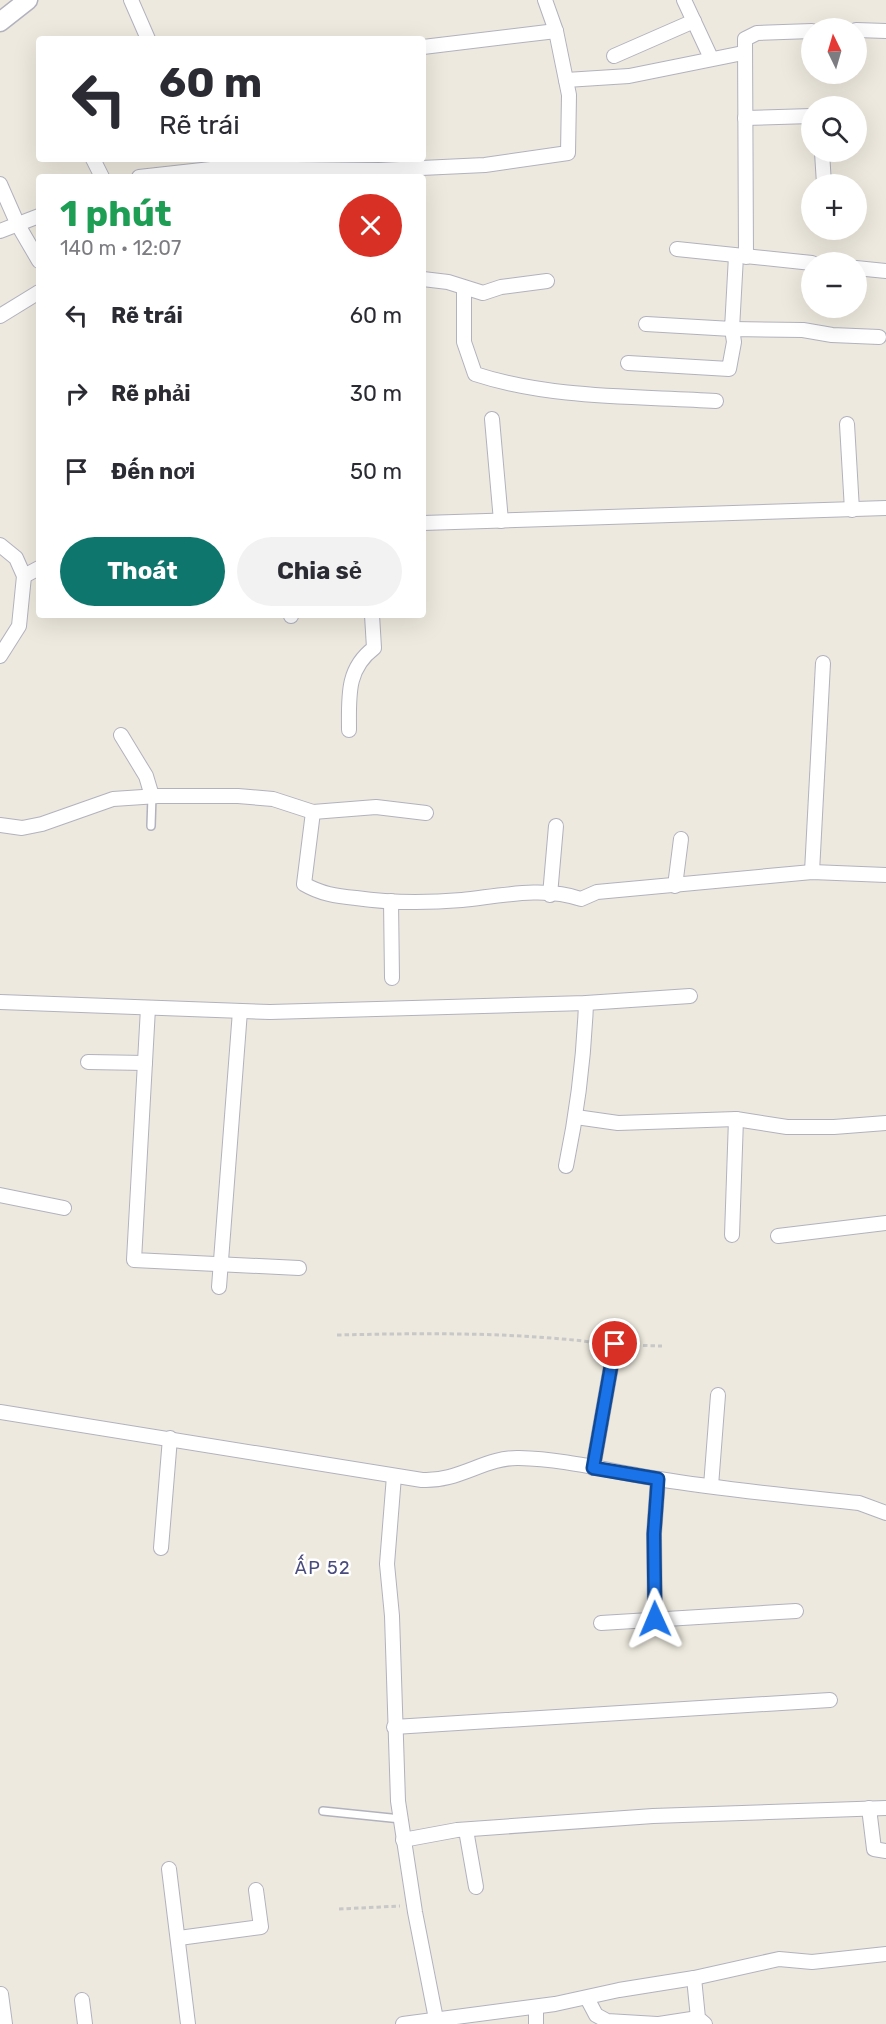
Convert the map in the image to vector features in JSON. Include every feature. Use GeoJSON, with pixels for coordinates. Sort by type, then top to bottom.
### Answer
{"type":"FeatureCollection","features":[{"type":"Feature","properties":{"kind":"main road"},"geometry":{"type":"LineString","coordinates":[[0,22],[28,0]]}},
{"type":"Feature","properties":{"kind":"street"},"geometry":{"type":"LineString","coordinates":[[131,0],[147,36]]}},
{"type":"Feature","properties":{"kind":"street"},"geometry":{"type":"LineString","coordinates":[[146,174],[164,166],[379,170],[484,165],[568,153],[569,95],[556,32],[545,0]]}},
{"type":"Feature","properties":{"kind":"street"},"geometry":{"type":"LineString","coordinates":[[684,0],[711,58]]}},
{"type":"Feature","properties":{"kind":"street"},"geometry":{"type":"LineString","coordinates":[[614,56],[694,21]]}},
{"type":"Feature","properties":{"kind":"street"},"geometry":{"type":"LineString","coordinates":[[867,30],[886,31]]}},
{"type":"Feature","properties":{"kind":"street"},"geometry":{"type":"LineString","coordinates":[[426,47],[556,32]]}},
{"type":"Feature","properties":{"kind":"street"},"geometry":{"type":"LineString","coordinates":[[628,363],[729,369],[734,342],[732,329],[741,257],[745,39],[749,35],[801,32]]}},
{"type":"Feature","properties":{"kind":"street"},"geometry":{"type":"LineString","coordinates":[[566,80],[629,76],[743,53]]}},
{"type":"Feature","properties":{"kind":"street"},"geometry":{"type":"LineString","coordinates":[[745,118],[801,116]]}},
{"type":"Feature","properties":{"kind":"street"},"geometry":{"type":"LineString","coordinates":[[0,184],[18,225],[36,256]]}},
{"type":"Feature","properties":{"kind":"street"},"geometry":{"type":"LineString","coordinates":[[0,231],[36,217]]}},
{"type":"Feature","properties":{"kind":"street"},"geometry":{"type":"LineString","coordinates":[[677,249],[801,262]]}},
{"type":"Feature","properties":{"kind":"street"},"geometry":{"type":"LineString","coordinates":[[867,269],[886,272]]}},
{"type":"Feature","properties":{"kind":"street"},"geometry":{"type":"LineString","coordinates":[[426,279],[448,282],[483,292],[501,287],[547,281]]}},
{"type":"Feature","properties":{"kind":"street"},"geometry":{"type":"LineString","coordinates":[[464,288],[464,342],[475,374],[506,385],[582,393],[716,401]]}},
{"type":"Feature","properties":{"kind":"street"},"geometry":{"type":"LineString","coordinates":[[0,316],[36,294]]}},
{"type":"Feature","properties":{"kind":"street"},"geometry":{"type":"LineString","coordinates":[[646,324],[803,330],[832,336],[879,337]]}},
{"type":"Feature","properties":{"kind":"street"},"geometry":{"type":"LineString","coordinates":[[492,419],[501,521]]}},
{"type":"Feature","properties":{"kind":"street"},"geometry":{"type":"LineString","coordinates":[[847,423],[852,510]]}},
{"type":"Feature","properties":{"kind":"street"},"geometry":{"type":"LineString","coordinates":[[426,523],[886,508]]}},
{"type":"Feature","properties":{"kind":"street"},"geometry":{"type":"LineString","coordinates":[[0,545],[16,558],[24,576],[19,626],[0,656]]}},
{"type":"Feature","properties":{"kind":"street"},"geometry":{"type":"LineString","coordinates":[[24,576],[36,570]]}},
{"type":"Feature","properties":{"kind":"street"},"geometry":{"type":"LineString","coordinates":[[350,730],[349,702],[355,668],[374,648],[372,618]]}},
{"type":"Feature","properties":{"kind":"street"},"geometry":{"type":"LineString","coordinates":[[812,872],[823,663]]}},
{"type":"Feature","properties":{"kind":"street"},"geometry":{"type":"LineString","coordinates":[[121,735],[146,776],[152,796]]}},
{"type":"Feature","properties":{"kind":"street"},"geometry":{"type":"LineString","coordinates":[[0,825],[32,826],[113,799],[152,796],[250,797],[290,802],[312,812],[376,807],[426,813]]}},
{"type":"Feature","properties":{"kind":"street"},"geometry":{"type":"LineString","coordinates":[[312,812],[304,884],[319,893],[392,901],[460,900],[510,894],[568,895],[581,899],[597,892],[812,872],[886,875]]}},
{"type":"Feature","properties":{"kind":"street"},"geometry":{"type":"LineString","coordinates":[[550,894],[556,826]]}},
{"type":"Feature","properties":{"kind":"street"},"geometry":{"type":"LineString","coordinates":[[675,886],[681,839]]}},
{"type":"Feature","properties":{"kind":"street"},"geometry":{"type":"LineString","coordinates":[[392,901],[392,978]]}},
{"type":"Feature","properties":{"kind":"street"},"geometry":{"type":"LineString","coordinates":[[0,1002],[240,1011],[586,1003],[690,996]]}},
{"type":"Feature","properties":{"kind":"street"},"geometry":{"type":"LineString","coordinates":[[566,1166],[576,1117],[575,1098],[586,1003]]}},
{"type":"Feature","properties":{"kind":"street"},"geometry":{"type":"LineString","coordinates":[[148,1008],[134,1260],[299,1268]]}},
{"type":"Feature","properties":{"kind":"street"},"geometry":{"type":"LineString","coordinates":[[219,1287],[240,1011]]}},
{"type":"Feature","properties":{"kind":"street"},"geometry":{"type":"LineString","coordinates":[[88,1062],[145,1063]]}},
{"type":"Feature","properties":{"kind":"street"},"geometry":{"type":"LineString","coordinates":[[576,1117],[618,1123],[736,1119],[787,1126],[886,1123]]}},
{"type":"Feature","properties":{"kind":"street"},"geometry":{"type":"LineString","coordinates":[[732,1235],[736,1119]]}},
{"type":"Feature","properties":{"kind":"street"},"geometry":{"type":"LineString","coordinates":[[0,1195],[64,1208]]}},
{"type":"Feature","properties":{"kind":"street"},"geometry":{"type":"LineString","coordinates":[[778,1236],[886,1223]]}},
{"type":"Feature","properties":{"kind":"street"},"geometry":{"type":"LineString","coordinates":[[593,1468],[615,1344]]}},
{"type":"Feature","properties":{"kind":"street"},"geometry":{"type":"LineString","coordinates":[[711,1486],[718,1395]]}},
{"type":"Feature","properties":{"kind":"street"},"geometry":{"type":"LineString","coordinates":[[0,1412],[437,1481],[456,1477],[498,1461],[516,1458],[711,1486],[859,1503],[886,1513]]}},
{"type":"Feature","properties":{"kind":"street"},"geometry":{"type":"LineString","coordinates":[[161,1548],[170,1438]]}},
{"type":"Feature","properties":{"kind":"street"},"geometry":{"type":"LineString","coordinates":[[394,1476],[387,1564],[392,1616],[394,1726],[401,1819],[414,1905],[436,2019]]}},
{"type":"Feature","properties":{"kind":"street"},"geometry":{"type":"LineString","coordinates":[[655,1619],[654,1534],[658,1479]]}},
{"type":"Feature","properties":{"kind":"street"},"geometry":{"type":"LineString","coordinates":[[601,1623],[796,1611]]}},
{"type":"Feature","properties":{"kind":"street"},"geometry":{"type":"LineString","coordinates":[[394,1726],[830,1700]]}},
{"type":"Feature","properties":{"kind":"street"},"geometry":{"type":"LineString","coordinates":[[870,1808],[874,1849],[886,1851]]}},
{"type":"Feature","properties":{"kind":"street"},"geometry":{"type":"LineString","coordinates":[[404,1840],[466,1830],[653,1816],[886,1808]]}},
{"type":"Feature","properties":{"kind":"street"},"geometry":{"type":"LineString","coordinates":[[466,1830],[476,1887]]}},
{"type":"Feature","properties":{"kind":"street"},"geometry":{"type":"LineString","coordinates":[[169,1869],[188,2024]]}},
{"type":"Feature","properties":{"kind":"street"},"geometry":{"type":"LineString","coordinates":[[179,1938],[261,1928],[256,1890]]}},
{"type":"Feature","properties":{"kind":"street"},"geometry":{"type":"LineString","coordinates":[[404,2024],[536,2007],[694,1978],[779,1959],[812,1962],[886,1954]]}},
{"type":"Feature","properties":{"kind":"street"},"geometry":{"type":"LineString","coordinates":[[587,1998],[596,2019],[658,2024],[701,2021],[694,1978]]}},
{"type":"Feature","properties":{"kind":"street"},"geometry":{"type":"LineString","coordinates":[[1,1994],[5,2024]]}},
{"type":"Feature","properties":{"kind":"street"},"geometry":{"type":"LineString","coordinates":[[82,2000],[85,2024]]}},
{"type":"Feature","properties":{"kind":"street"},"geometry":{"type":"LineString","coordinates":[[536,2007],[536,2024]]}},
{"type":"Feature","properties":{"kind":"lane"},"geometry":{"type":"LineString","coordinates":[[151,826],[152,796]]}},
{"type":"Feature","properties":{"kind":"lane"},"geometry":{"type":"LineString","coordinates":[[323,1811],[401,1819]]}},
{"type":"Feature","properties":{"kind":"path"},"geometry":{"type":"LineString","coordinates":[[337,1335],[476,1332],[540,1335],[615,1344],[662,1346]]}},
{"type":"Feature","properties":{"kind":"path"},"geometry":{"type":"LineString","coordinates":[[339,1909],[414,1905]]}},
{"type":"Feature","properties":{"kind":"district","name":"ẤP 52"},"geometry":{"type":"Point","coordinates":[323,1568]}},
{"type":"Feature","properties":{"kind":"route"},"geometry":{"type":"LineString","coordinates":[[615,1344],[593,1468],[658,1479],[654,1534],[655,1619]]}}]}
